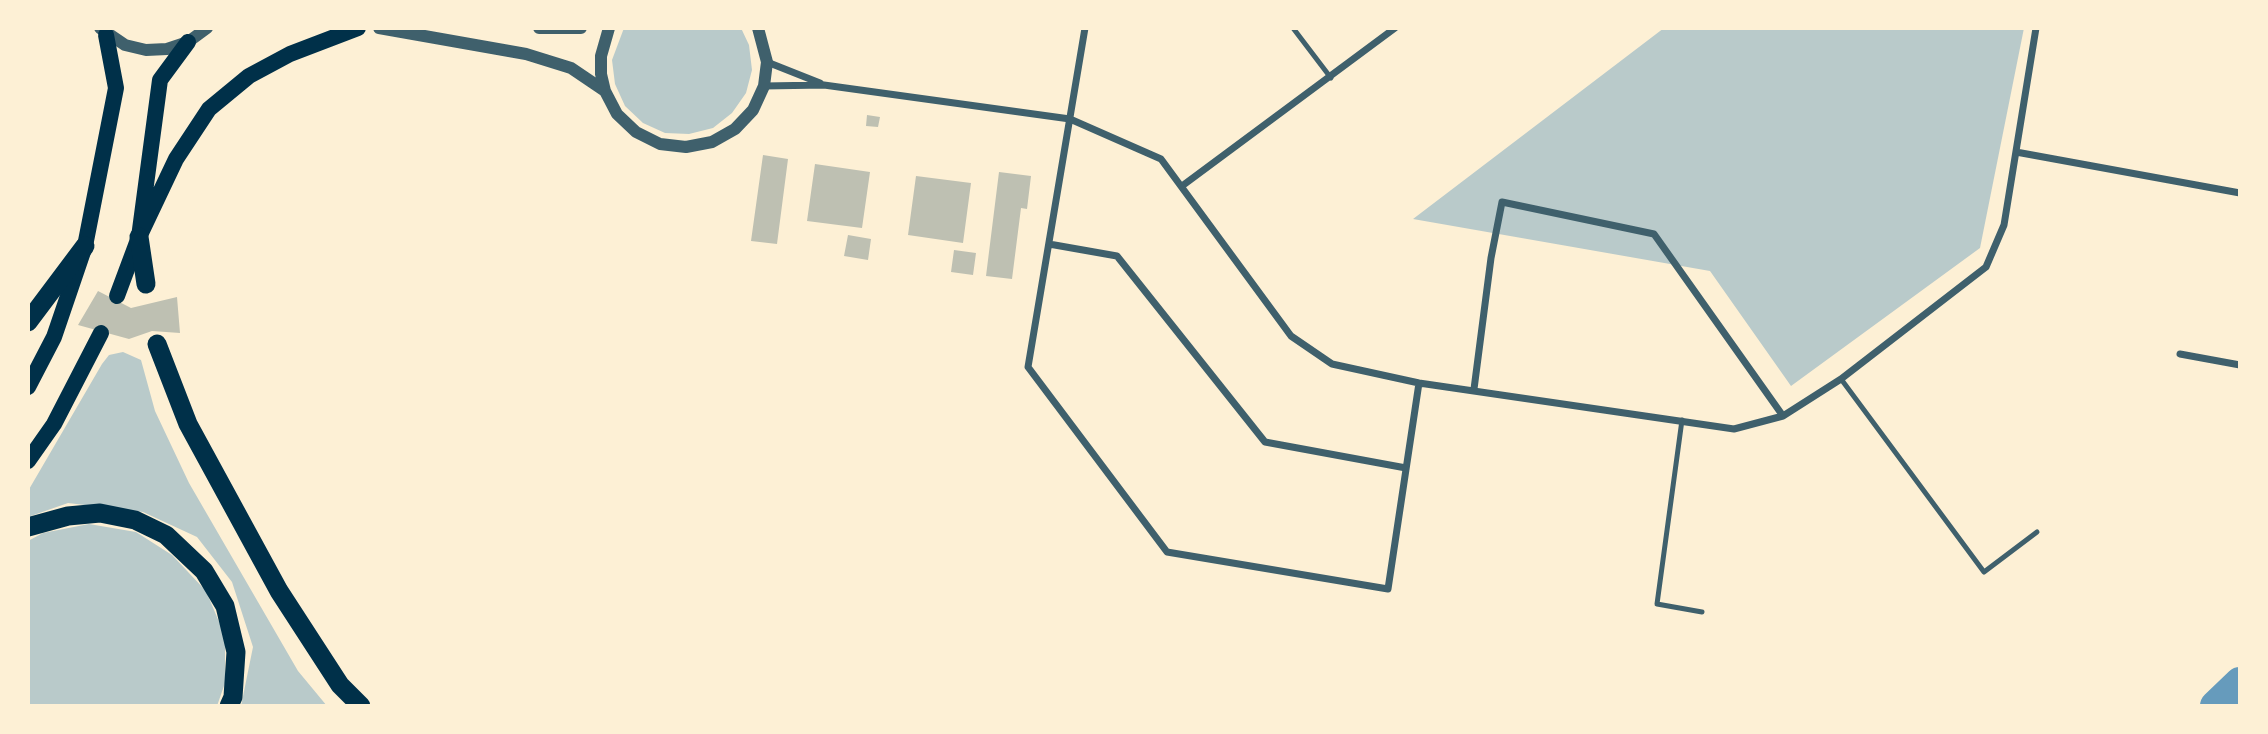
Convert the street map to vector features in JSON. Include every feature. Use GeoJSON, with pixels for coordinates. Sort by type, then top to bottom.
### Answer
{"type":"FeatureCollection","features":[{"type":"Feature","properties":{"kind":"highway"},"geometry":{"type":"LineString","coordinates":[[139,237],[146,284]]}},
{"type":"Feature","properties":{"kind":"highway"},"geometry":{"type":"LineString","coordinates":[[28,323],[85,246]]}},
{"type":"Feature","properties":{"kind":"highway"},"geometry":{"type":"LineString","coordinates":[[157,344],[188,424],[279,591],[340,685],[361,706]]}},
{"type":"Feature","properties":{"kind":"highway"},"geometry":{"type":"LineString","coordinates":[[28,527],[68,516],[100,513],[135,520],[166,535],[204,571],[225,606],[236,652],[233,697],[229,706]]}},
{"type":"Feature","properties":{"kind":"main road"},"geometry":{"type":"LineString","coordinates":[[117,296],[139,237],[176,159],[209,109],[249,76],[290,54],[358,28]]}},
{"type":"Feature","properties":{"kind":"main road"},"geometry":{"type":"LineString","coordinates":[[28,387],[54,337],[85,246],[116,88],[103,31]]}},
{"type":"Feature","properties":{"kind":"main road"},"geometry":{"type":"LineString","coordinates":[[139,237],[160,80],[188,42]]}},
{"type":"Feature","properties":{"kind":"main road"},"geometry":{"type":"LineString","coordinates":[[28,461],[54,424],[101,333]]}},
{"type":"Feature","properties":{"kind":"street"},"geometry":{"type":"LineString","coordinates":[[103,31],[125,45],[146,50],[167,49],[188,42],[207,28]]}},
{"type":"Feature","properties":{"kind":"street"},"geometry":{"type":"LineString","coordinates":[[379,28],[526,54],[571,68],[605,91]]}},
{"type":"Feature","properties":{"kind":"street"},"geometry":{"type":"LineString","coordinates":[[539,28],[581,28]]}},
{"type":"Feature","properties":{"kind":"street"},"geometry":{"type":"LineString","coordinates":[[609,28],[601,56],[605,91],[617,114],[636,132],[660,144],[686,147],[712,142],[734,129],[753,110],[764,86],[767,62],[758,28]]}},
{"type":"Feature","properties":{"kind":"street"},"geometry":{"type":"LineString","coordinates":[[1085,28],[1028,367],[1167,552],[1388,589],[1419,383]]}},
{"type":"Feature","properties":{"kind":"street"},"geometry":{"type":"LineString","coordinates":[[1182,186],[1395,28]]}},
{"type":"Feature","properties":{"kind":"street"},"geometry":{"type":"LineString","coordinates":[[764,86],[824,85],[1070,119],[1161,159],[1291,336],[1332,364],[1419,383],[1734,429],[1783,416],[1841,379],[1986,267],[2004,225],[2036,28]]}},
{"type":"Feature","properties":{"kind":"street"},"geometry":{"type":"LineString","coordinates":[[767,62],[824,85]]}},
{"type":"Feature","properties":{"kind":"street"},"geometry":{"type":"LineString","coordinates":[[2016,152],[2240,192]]}},
{"type":"Feature","properties":{"kind":"street"},"geometry":{"type":"LineString","coordinates":[[1474,389],[1491,258],[1503,202],[1654,234],[1783,416]]}},
{"type":"Feature","properties":{"kind":"street"},"geometry":{"type":"LineString","coordinates":[[1049,244],[1117,256],[1265,442],[1406,468]]}},
{"type":"Feature","properties":{"kind":"street"},"geometry":{"type":"LineString","coordinates":[[2180,354],[2240,365]]}},
{"type":"Feature","properties":{"kind":"lane"},"geometry":{"type":"LineString","coordinates":[[1293,28],[1331,78]]}},
{"type":"Feature","properties":{"kind":"lane"},"geometry":{"type":"LineString","coordinates":[[1841,379],[1984,572],[2037,533]]}},
{"type":"Feature","properties":{"kind":"lane"},"geometry":{"type":"LineString","coordinates":[[1682,420],[1657,604],[1702,612]]}},
{"type":"Feature","properties":{"kind":"shaded area"},"geometry":{"type":"Polygon","coordinates":[[[624,28],[741,28],[749,45],[752,70],[746,93],[732,113],[713,128],[689,134],[665,133],[643,123],[625,106],[615,84],[612,60],[624,28]]]}},
{"type":"Feature","properties":{"kind":"shaded area"},"geometry":{"type":"Polygon","coordinates":[[[1664,28],[2024,28],[1980,248],[1791,386],[1710,271],[1413,219],[1664,28]]]}},
{"type":"Feature","properties":{"kind":"shaded area"},"geometry":{"type":"Polygon","coordinates":[[[123,352],[141,360],[155,411],[189,483],[298,671],[327,706],[241,706],[253,647],[232,582],[197,537],[143,512],[68,503],[28,517],[28,491],[102,364],[109,355],[123,352]]]}},
{"type":"Feature","properties":{"kind":"shaded area"},"geometry":{"type":"Polygon","coordinates":[[[89,524],[136,532],[172,555],[206,591],[225,636],[225,683],[217,706],[28,706],[28,541],[43,533],[89,524]]]}},
{"type":"Feature","properties":{"kind":"building"},"geometry":{"type":"Polygon","coordinates":[[[867,115],[880,117],[878,127],[866,126],[867,115]]]}},
{"type":"Feature","properties":{"kind":"building"},"geometry":{"type":"Polygon","coordinates":[[[763,155],[788,159],[777,244],[751,241],[763,155]]]}},
{"type":"Feature","properties":{"kind":"building"},"geometry":{"type":"Polygon","coordinates":[[[815,164],[870,172],[862,228],[807,221],[815,164]]]}},
{"type":"Feature","properties":{"kind":"building"},"geometry":{"type":"Polygon","coordinates":[[[999,172],[1031,176],[1027,209],[1021,208],[1012,279],[986,276],[999,172]]]}},
{"type":"Feature","properties":{"kind":"building"},"geometry":{"type":"Polygon","coordinates":[[[916,176],[971,183],[963,243],[908,235],[916,176]]]}},
{"type":"Feature","properties":{"kind":"building"},"geometry":{"type":"Polygon","coordinates":[[[848,235],[871,239],[868,260],[844,256],[848,235]]]}},
{"type":"Feature","properties":{"kind":"building"},"geometry":{"type":"Polygon","coordinates":[[[954,250],[976,253],[973,275],[951,272],[954,250]]]}},
{"type":"Feature","properties":{"kind":"building"},"geometry":{"type":"Polygon","coordinates":[[[98,291],[131,308],[177,297],[180,333],[152,331],[129,339],[78,325],[98,291]]]}},
{"type":"Feature","properties":{"kind":"waterway"},"geometry":{"type":"LineString","coordinates":[[2216,706],[2240,683]]}}]}
